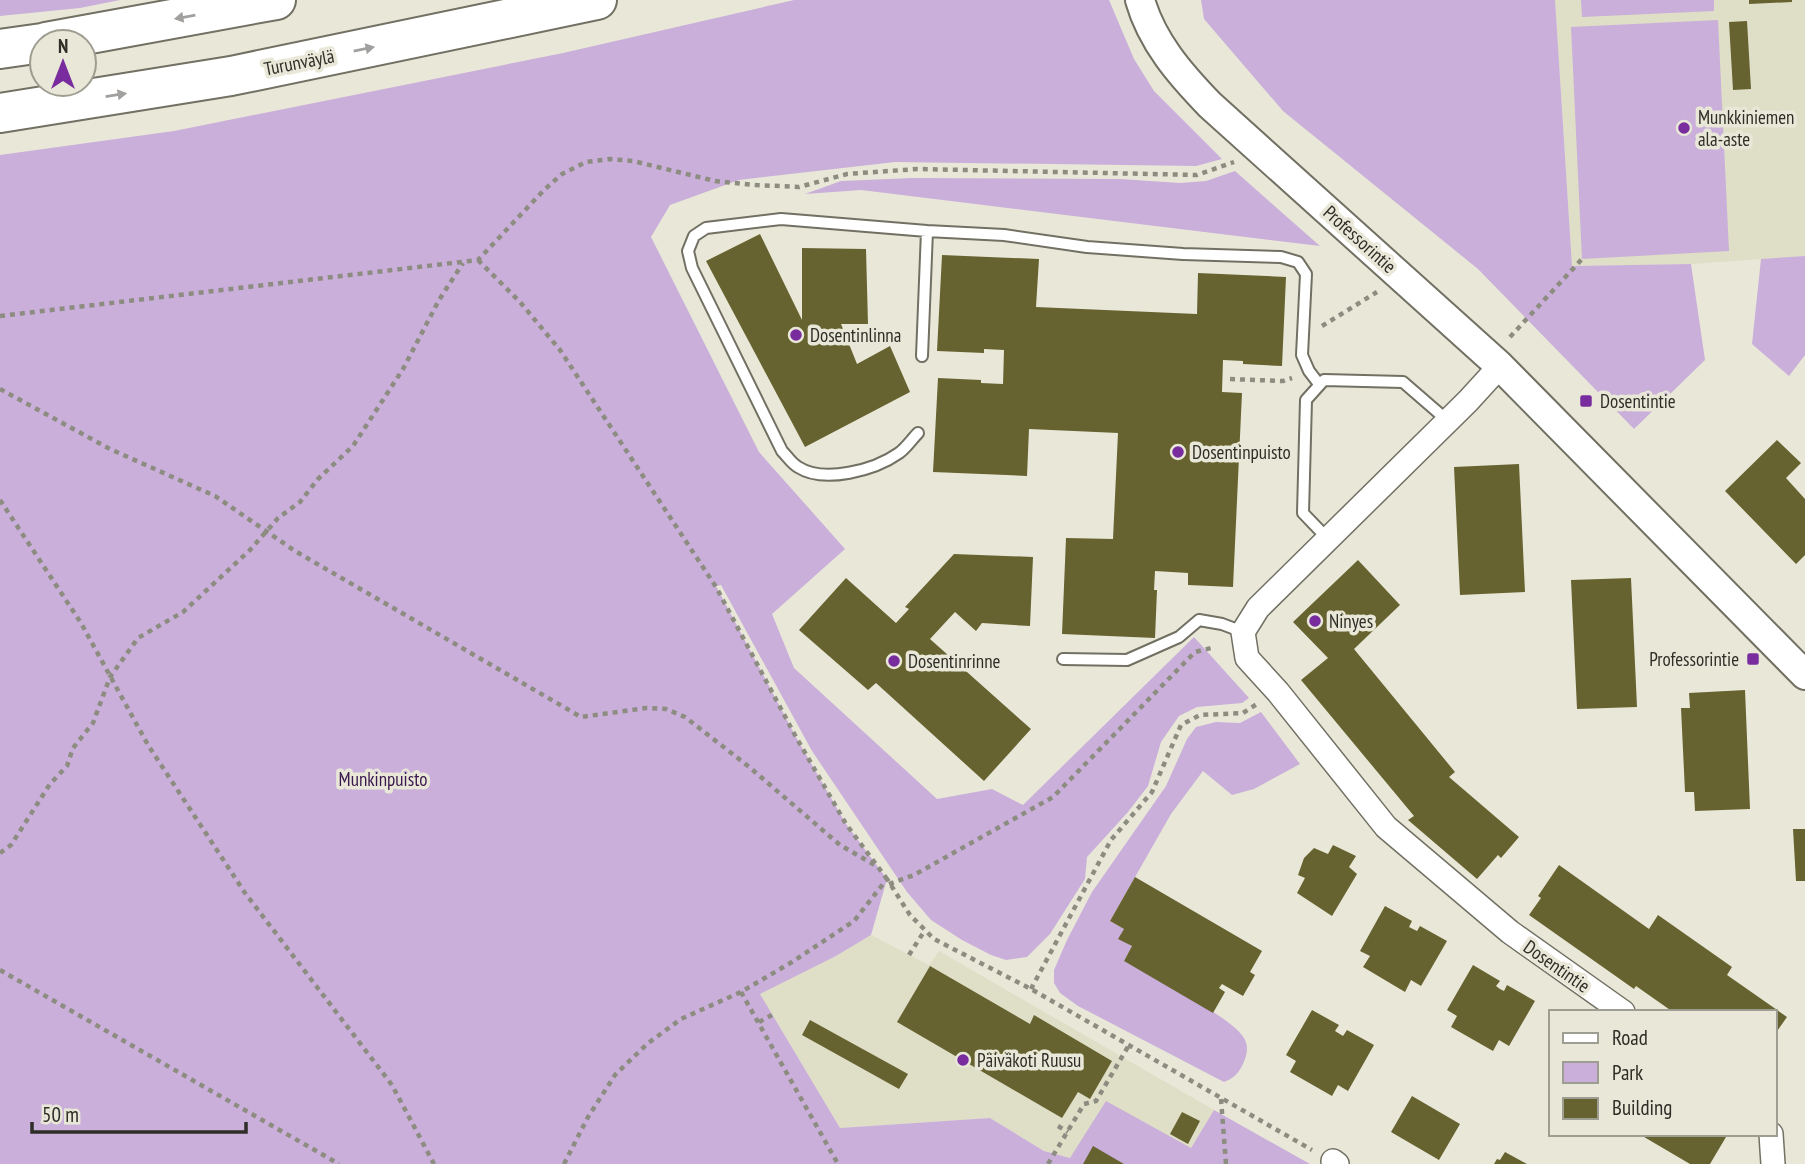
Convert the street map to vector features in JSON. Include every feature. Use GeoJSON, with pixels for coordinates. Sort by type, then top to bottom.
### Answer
{"type":"FeatureCollection","features":[{"type":"Feature","properties":{"kind":"highway"},"geometry":{"type":"LineString","coordinates":[[98,32],[276,0]]}},
{"type":"Feature","properties":{"kind":"highway","name":"Turunväylä"},"geometry":{"type":"LineString","coordinates":[[0,113],[230,76],[597,0]]}},
{"type":"Feature","properties":{"kind":"highway"},"geometry":{"type":"LineString","coordinates":[[0,49],[28,45]]}},
{"type":"Feature","properties":{"kind":"street","name":"Professorintie"},"geometry":{"type":"LineString","coordinates":[[1140,0],[1154,35],[1166,55],[1210,105],[1500,366],[1805,675]]}},
{"type":"Feature","properties":{"kind":"street"},"geometry":{"type":"LineString","coordinates":[[1244,632],[1258,608],[1448,421],[1500,366]]}},
{"type":"Feature","properties":{"kind":"street","name":"Dosentintie"},"geometry":{"type":"LineString","coordinates":[[1244,632],[1247,658],[1278,692],[1386,827],[1510,932],[1620,1010]]}},
{"type":"Feature","properties":{"kind":"street"},"geometry":{"type":"LineString","coordinates":[[1771,1136],[1773,1164]]}},
{"type":"Feature","properties":{"kind":"lane"},"geometry":{"type":"LineString","coordinates":[[918,433],[900,453],[873,466],[843,475],[815,474],[797,467],[782,451],[692,268],[688,251],[694,236],[706,228],[781,219],[927,232],[1004,235],[1087,247],[1281,257],[1298,262],[1306,274],[1303,355],[1309,371],[1319,384]]}},
{"type":"Feature","properties":{"kind":"lane"},"geometry":{"type":"LineString","coordinates":[[922,356],[927,232]]}},
{"type":"Feature","properties":{"kind":"lane"},"geometry":{"type":"LineString","coordinates":[[1329,539],[1303,513],[1306,400],[1319,384],[1324,380],[1403,382],[1448,421]]}},
{"type":"Feature","properties":{"kind":"lane"},"geometry":{"type":"LineString","coordinates":[[1063,659],[1127,660],[1179,637],[1199,620],[1244,632]]}},
{"type":"Feature","properties":{"kind":"path"},"geometry":{"type":"LineString","coordinates":[[0,316],[478,260],[562,174],[586,162],[598,160],[633,161],[715,181],[799,187],[847,174],[918,169],[1197,175],[1234,163]]}},
{"type":"Feature","properties":{"kind":"path"},"geometry":{"type":"LineString","coordinates":[[1516,329],[1582,259]]}},
{"type":"Feature","properties":{"kind":"path"},"geometry":{"type":"LineString","coordinates":[[478,260],[520,302],[560,351],[612,429],[716,587],[846,824],[910,915],[934,939],[1031,989],[1335,1163]]}},
{"type":"Feature","properties":{"kind":"path"},"geometry":{"type":"LineString","coordinates":[[0,853],[11,845],[50,784],[67,766],[73,748],[93,723],[110,677],[138,638],[183,612],[250,550],[278,518],[300,502],[318,479],[353,446],[403,369],[439,300],[463,263]]}},
{"type":"Feature","properties":{"kind":"path"},"geometry":{"type":"LineString","coordinates":[[0,389],[110,450],[215,496],[265,532],[581,717],[646,708],[666,709],[685,717],[748,766],[840,845],[878,867]]}},
{"type":"Feature","properties":{"kind":"path"},"geometry":{"type":"LineString","coordinates":[[0,500],[81,623],[148,745],[245,893],[392,1086],[435,1164]]}},
{"type":"Feature","properties":{"kind":"path"},"geometry":{"type":"LineString","coordinates":[[564,1164],[588,1117],[615,1076],[647,1044],[681,1019],[741,992],[854,921],[888,881],[914,875],[1053,797],[1195,652],[1215,647]]}},
{"type":"Feature","properties":{"kind":"path"},"geometry":{"type":"LineString","coordinates":[[1031,989],[1111,840],[1153,792],[1181,725],[1200,715],[1243,713],[1278,692]]}},
{"type":"Feature","properties":{"kind":"path"},"geometry":{"type":"LineString","coordinates":[[909,955],[925,930]]}},
{"type":"Feature","properties":{"kind":"path"},"geometry":{"type":"LineString","coordinates":[[0,970],[339,1164]]}},
{"type":"Feature","properties":{"kind":"path"},"geometry":{"type":"LineString","coordinates":[[741,992],[838,1164]]}},
{"type":"Feature","properties":{"kind":"path"},"geometry":{"type":"LineString","coordinates":[[759,1022],[772,1015]]}},
{"type":"Feature","properties":{"kind":"path"},"geometry":{"type":"LineString","coordinates":[[1048,1164],[1084,1104],[1096,1101],[1106,1087],[1129,1045]]}},
{"type":"Feature","properties":{"kind":"path"},"geometry":{"type":"LineString","coordinates":[[1221,1098],[1226,1164]]}},
{"type":"Feature","properties":{"kind":"path"},"geometry":{"type":"LineString","coordinates":[[1058,1126],[1068,1132]]}},
{"type":"Feature","properties":{"kind":"shaded area","name":"Munkkiniemen ala-aste"},"geometry":{"type":"Polygon","coordinates":[[[1555,0],[1805,0],[1805,256],[1691,264],[1572,266],[1555,0]]]}},
{"type":"Feature","properties":{"kind":"shaded area","name":"Päiväkoti Ruusu"},"geometry":{"type":"Polygon","coordinates":[[[871,935],[929,965],[939,951],[1214,1110],[1191,1148],[1070,1158],[1044,1151],[990,1118],[840,1128],[760,994],[836,956],[871,935]]]}},
{"type":"Feature","properties":{"kind":"green space"},"geometry":{"type":"Polygon","coordinates":[[[0,0],[120,0],[80,8],[0,16],[0,0]]]}},
{"type":"Feature","properties":{"kind":"green space","name":"Munkinpuisto"},"geometry":{"type":"Polygon","coordinates":[[[794,0],[1109,0],[1134,59],[1154,91],[1222,159],[1196,166],[895,162],[739,180],[670,205],[651,237],[759,452],[845,549],[772,614],[794,668],[937,799],[992,789],[1023,805],[1194,637],[1249,698],[1242,703],[1197,707],[1179,716],[1161,742],[1148,786],[1087,857],[1085,879],[1050,934],[1027,957],[1006,960],[962,940],[931,920],[907,892],[812,751],[721,585],[716,586],[796,737],[846,824],[887,879],[871,935],[836,956],[760,994],[840,1128],[990,1118],[1044,1151],[1070,1158],[1106,1101],[1191,1148],[1214,1110],[1310,1164],[0,1164],[0,155],[174,131],[563,53],[794,0]]]}},
{"type":"Feature","properties":{"kind":"green space"},"geometry":{"type":"Polygon","coordinates":[[[1201,0],[1555,0],[1572,266],[1691,264],[1705,360],[1634,429],[1478,269],[1283,111],[1204,19],[1201,0]]]}},
{"type":"Feature","properties":{"kind":"green space"},"geometry":{"type":"Polygon","coordinates":[[[1581,0],[1714,0],[1714,11],[1582,17],[1581,0]]]}},
{"type":"Feature","properties":{"kind":"green space"},"geometry":{"type":"Polygon","coordinates":[[[1718,20],[1729,251],[1582,259],[1571,27],[1718,20]]]}},
{"type":"Feature","properties":{"kind":"green space"},"geometry":{"type":"Polygon","coordinates":[[[1235,171],[1320,246],[861,190],[805,194],[841,181],[912,178],[1120,179],[1180,183],[1206,181],[1235,171]]]}},
{"type":"Feature","properties":{"kind":"green space"},"geometry":{"type":"Polygon","coordinates":[[[1805,256],[1805,355],[1789,376],[1752,344],[1761,259],[1805,256]]]}},
{"type":"Feature","properties":{"kind":"green space"},"geometry":{"type":"Polygon","coordinates":[[[1261,712],[1300,764],[1254,789],[1232,795],[1203,771],[1171,814],[1110,921],[1124,929],[1119,939],[1132,946],[1124,961],[1207,1008],[1224,1019],[1244,1038],[1247,1051],[1243,1064],[1235,1075],[1224,1082],[1078,1006],[1060,993],[1054,983],[1054,970],[1092,892],[1166,786],[1187,739],[1196,727],[1216,722],[1240,723],[1261,712]]]}},
{"type":"Feature","properties":{"kind":"building"},"geometry":{"type":"Polygon","coordinates":[[[1749,0],[1792,0],[1792,2],[1749,4],[1749,0]]]}},
{"type":"Feature","properties":{"kind":"building"},"geometry":{"type":"Polygon","coordinates":[[[1747,21],[1751,89],[1733,90],[1729,22],[1747,21]]]}},
{"type":"Feature","properties":{"kind":"building","name":"Dosentinlinna"},"geometry":{"type":"Polygon","coordinates":[[[760,234],[802,320],[802,248],[866,249],[868,324],[841,324],[857,364],[890,346],[910,392],[805,447],[706,261],[760,234]]]}},
{"type":"Feature","properties":{"kind":"building","name":"Dosentinpuisto"},"geometry":{"type":"Polygon","coordinates":[[[942,255],[1039,259],[1036,307],[1197,314],[1198,273],[1286,277],[1282,366],[1223,360],[1222,392],[1242,393],[1233,587],[1188,585],[1188,573],[1155,571],[1155,638],[1062,634],[1066,538],[1113,539],[1118,433],[1029,429],[1027,476],[933,472],[938,378],[1003,384],[1004,350],[984,349],[984,353],[937,351],[942,255]]]}},
{"type":"Feature","properties":{"kind":"building"},"geometry":{"type":"Polygon","coordinates":[[[1777,440],[1801,463],[1786,478],[1805,499],[1805,555],[1796,564],[1725,491],[1777,440]]]}},
{"type":"Feature","properties":{"kind":"building"},"geometry":{"type":"Polygon","coordinates":[[[1519,464],[1525,592],[1460,595],[1454,467],[1519,464]]]}},
{"type":"Feature","properties":{"kind":"building","name":"Dosentinrinne"},"geometry":{"type":"Polygon","coordinates":[[[954,554],[1033,557],[1030,626],[982,623],[976,631],[955,612],[930,639],[1031,729],[984,781],[876,683],[868,690],[799,630],[846,578],[896,623],[909,609],[905,607],[954,554]]]}},
{"type":"Feature","properties":{"kind":"building"},"geometry":{"type":"Polygon","coordinates":[[[1358,560],[1400,605],[1354,649],[1455,772],[1449,777],[1519,837],[1501,858],[1498,855],[1477,879],[1408,820],[1414,816],[1301,680],[1328,658],[1293,622],[1358,560]]]}},
{"type":"Feature","properties":{"kind":"building"},"geometry":{"type":"Polygon","coordinates":[[[1631,578],[1637,707],[1577,709],[1571,580],[1631,578]]]}},
{"type":"Feature","properties":{"kind":"building"},"geometry":{"type":"Polygon","coordinates":[[[1745,690],[1750,809],[1695,811],[1694,792],[1685,792],[1681,708],[1690,708],[1689,693],[1745,690]]]}},
{"type":"Feature","properties":{"kind":"building"},"geometry":{"type":"Polygon","coordinates":[[[1793,829],[1805,829],[1805,881],[1796,881],[1793,829]]]}},
{"type":"Feature","properties":{"kind":"building"},"geometry":{"type":"Polygon","coordinates":[[[1333,845],[1356,856],[1349,867],[1357,874],[1332,916],[1297,893],[1305,878],[1298,875],[1304,858],[1314,848],[1328,854],[1333,845]]]}},
{"type":"Feature","properties":{"kind":"building"},"geometry":{"type":"Polygon","coordinates":[[[1559,865],[1649,929],[1658,915],[1732,967],[1727,975],[1777,1010],[1670,1010],[1636,986],[1634,989],[1529,915],[1541,898],[1538,896],[1559,865]]]}},
{"type":"Feature","properties":{"kind":"building"},"geometry":{"type":"Polygon","coordinates":[[[1135,877],[1262,951],[1250,972],[1255,975],[1243,996],[1222,984],[1219,988],[1225,992],[1213,1013],[1124,961],[1132,946],[1118,939],[1124,929],[1110,921],[1135,877]]]}},
{"type":"Feature","properties":{"kind":"building"},"geometry":{"type":"Polygon","coordinates":[[[1385,906],[1412,921],[1409,927],[1417,931],[1420,926],[1447,941],[1421,986],[1411,980],[1405,992],[1363,967],[1370,956],[1360,951],[1385,906]]]}},
{"type":"Feature","properties":{"kind":"building"},"geometry":{"type":"Polygon","coordinates":[[[1473,965],[1500,981],[1496,986],[1500,989],[1504,991],[1507,985],[1535,1001],[1509,1046],[1499,1040],[1493,1051],[1451,1027],[1457,1016],[1447,1010],[1473,965]]]}},
{"type":"Feature","properties":{"kind":"building","name":"Päiväkoti Ruusu"},"geometry":{"type":"Polygon","coordinates":[[[930,966],[1030,1024],[1034,1015],[1112,1061],[1090,1099],[1078,1092],[1062,1118],[897,1022],[930,966]]]}},
{"type":"Feature","properties":{"kind":"building"},"geometry":{"type":"Polygon","coordinates":[[[1312,1010],[1339,1025],[1335,1031],[1343,1036],[1347,1030],[1374,1045],[1348,1091],[1338,1085],[1332,1096],[1290,1072],[1296,1061],[1286,1055],[1312,1010]]]}},
{"type":"Feature","properties":{"kind":"building"},"geometry":{"type":"Polygon","coordinates":[[[1777,1010],[1787,1017],[1777,1031],[1777,1010]]]}},
{"type":"Feature","properties":{"kind":"building"},"geometry":{"type":"Polygon","coordinates":[[[810,1020],[908,1074],[899,1089],[802,1035],[810,1020]]]}},
{"type":"Feature","properties":{"kind":"building"},"geometry":{"type":"Polygon","coordinates":[[[1412,1096],[1460,1124],[1439,1160],[1391,1132],[1412,1096]]]}},
{"type":"Feature","properties":{"kind":"building"},"geometry":{"type":"Polygon","coordinates":[[[1182,1112],[1200,1121],[1188,1144],[1170,1134],[1182,1112]]]}},
{"type":"Feature","properties":{"kind":"building"},"geometry":{"type":"Polygon","coordinates":[[[1642,1136],[1726,1137],[1710,1164],[1690,1164],[1642,1136]]]}},
{"type":"Feature","properties":{"kind":"building"},"geometry":{"type":"Polygon","coordinates":[[[1093,1146],[1124,1164],[1083,1164],[1093,1146]]]}},
{"type":"Feature","properties":{"kind":"building"},"geometry":{"type":"Polygon","coordinates":[[[1505,1152],[1527,1164],[1494,1164],[1505,1152]]]}},
{"type":"Feature","properties":{"kind":"place","name":"Munkkiniemen ala-aste"},"geometry":{"type":"Point","coordinates":[1684,128]}},
{"type":"Feature","properties":{"kind":"place","name":"Dosentinlinna"},"geometry":{"type":"Point","coordinates":[796,335]}},
{"type":"Feature","properties":{"kind":"place","name":"Dosentintie"},"geometry":{"type":"Point","coordinates":[1586,401]}},
{"type":"Feature","properties":{"kind":"place","name":"Dosentinpuisto"},"geometry":{"type":"Point","coordinates":[1178,452]}},
{"type":"Feature","properties":{"kind":"place","name":"Ninyes"},"geometry":{"type":"Point","coordinates":[1315,621]}},
{"type":"Feature","properties":{"kind":"place","name":"Professorintie"},"geometry":{"type":"Point","coordinates":[1753,659]}},
{"type":"Feature","properties":{"kind":"place","name":"Dosentinrinne"},"geometry":{"type":"Point","coordinates":[894,661]}},
{"type":"Feature","properties":{"kind":"place","name":"Päiväkoti Ruusu"},"geometry":{"type":"Point","coordinates":[963,1060]}}]}
